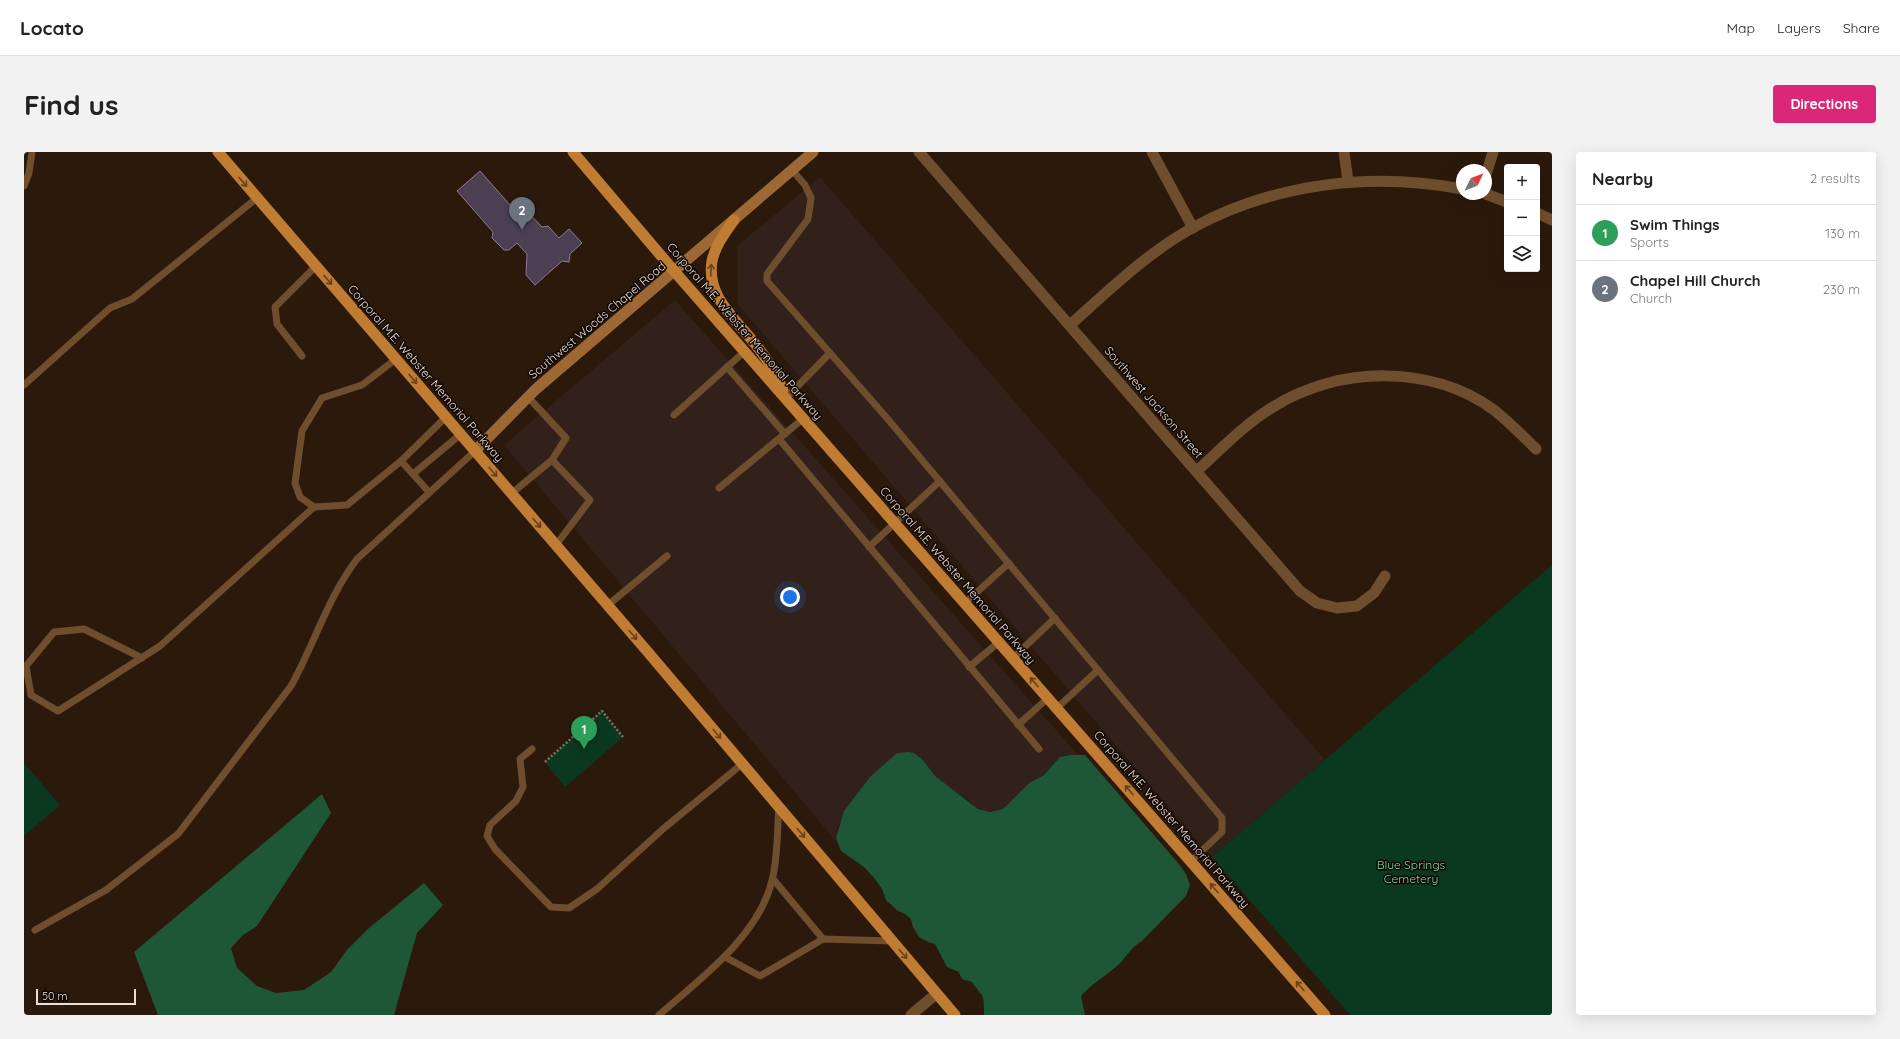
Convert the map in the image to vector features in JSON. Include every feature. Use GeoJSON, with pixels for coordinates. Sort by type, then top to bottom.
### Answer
{"type":"FeatureCollection","features":[{"type":"Feature","properties":{"kind":"main road","name":"Corporal M.E. Webster Memorial Parkway"},"geometry":{"type":"LineString","coordinates":[[218,152],[608,605],[955,1015]]}},
{"type":"Feature","properties":{"kind":"main road","name":"Corporal M.E. Webster Memorial Parkway"},"geometry":{"type":"LineString","coordinates":[[573,152],[674,271],[1326,1015]]}},
{"type":"Feature","properties":{"kind":"main road","name":"Southwest Woods Chapel Road"},"geometry":{"type":"LineString","coordinates":[[475,451],[528,396],[813,152]]}},
{"type":"Feature","properties":{"kind":"main road"},"geometry":{"type":"LineString","coordinates":[[734,220],[718,243],[712,259],[711,274],[713,286],[717,297],[757,345],[776,374],[786,398]]}},
{"type":"Feature","properties":{"kind":"street","name":"Southwest Jackson Street"},"geometry":{"type":"LineString","coordinates":[[919,152],[1300,591],[1317,603],[1337,608],[1357,606],[1374,593],[1384,576]]}},
{"type":"Feature","properties":{"kind":"street"},"geometry":{"type":"LineString","coordinates":[[1152,152],[1193,228]]}},
{"type":"Feature","properties":{"kind":"street"},"geometry":{"type":"LineString","coordinates":[[1344,152],[1348,181]]}},
{"type":"Feature","properties":{"kind":"street"},"geometry":{"type":"LineString","coordinates":[[1489,164],[1493,152]]}},
{"type":"Feature","properties":{"kind":"street"},"geometry":{"type":"LineString","coordinates":[[1070,325],[1124,278],[1157,252],[1193,228],[1260,199],[1307,188],[1348,181],[1412,183],[1456,188]]}},
{"type":"Feature","properties":{"kind":"street"},"geometry":{"type":"LineString","coordinates":[[1492,196],[1504,201]]}},
{"type":"Feature","properties":{"kind":"street"},"geometry":{"type":"LineString","coordinates":[[1540,214],[1552,220]]}},
{"type":"Feature","properties":{"kind":"street"},"geometry":{"type":"LineString","coordinates":[[1197,471],[1249,424],[1273,407],[1304,391],[1340,380],[1378,375],[1414,379],[1451,388],[1471,397],[1493,410],[1515,428],[1536,449]]}},
{"type":"Feature","properties":{"kind":"street"},"geometry":{"type":"LineString","coordinates":[[911,1015],[936,994]]}},
{"type":"Feature","properties":{"kind":"lane"},"geometry":{"type":"LineString","coordinates":[[24,186],[29,173],[32,152]]}},
{"type":"Feature","properties":{"kind":"lane"},"geometry":{"type":"LineString","coordinates":[[792,170],[805,185],[811,198],[808,219],[767,274],[767,281],[940,481],[1222,818],[1222,832],[1191,861]]}},
{"type":"Feature","properties":{"kind":"lane"},"geometry":{"type":"LineString","coordinates":[[24,385],[110,308],[132,299],[257,198]]}},
{"type":"Feature","properties":{"kind":"lane"},"geometry":{"type":"LineString","coordinates":[[302,356],[277,324],[275,307],[316,266]]}},
{"type":"Feature","properties":{"kind":"lane"},"geometry":{"type":"LineString","coordinates":[[674,415],[745,351]]}},
{"type":"Feature","properties":{"kind":"lane"},"geometry":{"type":"LineString","coordinates":[[786,398],[830,353]]}},
{"type":"Feature","properties":{"kind":"lane"},"geometry":{"type":"LineString","coordinates":[[314,507],[300,497],[295,482],[302,431],[322,398],[362,385],[396,359]]}},
{"type":"Feature","properties":{"kind":"lane"},"geometry":{"type":"LineString","coordinates":[[727,367],[785,434]]}},
{"type":"Feature","properties":{"kind":"lane"},"geometry":{"type":"LineString","coordinates":[[512,493],[552,460],[566,438],[528,396]]}},
{"type":"Feature","properties":{"kind":"lane"},"geometry":{"type":"LineString","coordinates":[[142,658],[84,630],[54,632],[26,666],[31,695],[58,711],[142,658],[160,646],[314,507],[347,505],[401,461],[446,417]]}},
{"type":"Feature","properties":{"kind":"lane"},"geometry":{"type":"LineString","coordinates":[[719,488],[804,418]]}},
{"type":"Feature","properties":{"kind":"lane"},"geometry":{"type":"LineString","coordinates":[[413,474],[461,434]]}},
{"type":"Feature","properties":{"kind":"lane"},"geometry":{"type":"LineString","coordinates":[[779,439],[1039,750]]}},
{"type":"Feature","properties":{"kind":"lane"},"geometry":{"type":"LineString","coordinates":[[35,930],[106,890],[178,834],[291,686],[344,577],[357,560],[475,451]]}},
{"type":"Feature","properties":{"kind":"lane"},"geometry":{"type":"LineString","coordinates":[[552,460],[590,500],[586,508],[556,545]]}},
{"type":"Feature","properties":{"kind":"lane"},"geometry":{"type":"LineString","coordinates":[[401,461],[429,492]]}},
{"type":"Feature","properties":{"kind":"lane"},"geometry":{"type":"LineString","coordinates":[[869,547],[940,481]]}},
{"type":"Feature","properties":{"kind":"lane"},"geometry":{"type":"LineString","coordinates":[[608,605],[667,556]]}},
{"type":"Feature","properties":{"kind":"lane"},"geometry":{"type":"LineString","coordinates":[[965,602],[1009,563]]}},
{"type":"Feature","properties":{"kind":"lane"},"geometry":{"type":"LineString","coordinates":[[1013,658],[1055,618]]}},
{"type":"Feature","properties":{"kind":"lane"},"geometry":{"type":"LineString","coordinates":[[969,667],[999,642]]}},
{"type":"Feature","properties":{"kind":"lane"},"geometry":{"type":"LineString","coordinates":[[1057,708],[1098,670]]}},
{"type":"Feature","properties":{"kind":"lane"},"geometry":{"type":"LineString","coordinates":[[1018,725],[1048,698]]}},
{"type":"Feature","properties":{"kind":"lane"},"geometry":{"type":"LineString","coordinates":[[532,749],[520,759],[523,787],[516,801],[490,825],[487,836],[494,849],[551,907],[569,908],[597,889],[663,829],[742,764]]}},
{"type":"Feature","properties":{"kind":"lane"},"geometry":{"type":"LineString","coordinates":[[660,1015],[725,957],[763,908],[773,880],[779,807]]}},
{"type":"Feature","properties":{"kind":"lane"},"geometry":{"type":"LineString","coordinates":[[773,880],[823,940]]}},
{"type":"Feature","properties":{"kind":"lane"},"geometry":{"type":"LineString","coordinates":[[725,957],[760,976],[823,940],[892,941]]}},
{"type":"Feature","properties":{"kind":"path"},"geometry":{"type":"LineString","coordinates":[[545,762],[602,712],[623,736]]}},
{"type":"Feature","properties":{"kind":"shaded area"},"geometry":{"type":"Polygon","coordinates":[[[820,177],[1325,760],[1212,857],[738,305],[737,246],[820,177]]]}},
{"type":"Feature","properties":{"kind":"shaded area"},"geometry":{"type":"Polygon","coordinates":[[[675,300],[1078,755],[1071,755],[1051,767],[1043,775],[1029,783],[1003,809],[990,812],[978,809],[966,798],[950,789],[935,776],[923,760],[838,825],[836,838],[839,845],[504,445],[675,300]]]}},
{"type":"Feature","properties":{"kind":"green space","name":"Blue Springs Cemetery"},"geometry":{"type":"Polygon","coordinates":[[[1552,565],[1552,1015],[1350,1015],[1212,857],[1552,565]]]}},
{"type":"Feature","properties":{"kind":"green space"},"geometry":{"type":"Polygon","coordinates":[[[602,711],[623,737],[565,787],[545,762],[602,711]]]}},
{"type":"Feature","properties":{"kind":"green space"},"geometry":{"type":"Polygon","coordinates":[[[897,753],[914,753],[923,760],[935,776],[978,809],[990,812],[1003,809],[1029,783],[1044,775],[1060,757],[1085,755],[1186,874],[1190,885],[1186,896],[1142,941],[1133,948],[1117,966],[1091,986],[1081,996],[1085,1015],[984,1015],[984,1002],[982,996],[972,982],[964,980],[959,972],[947,967],[935,944],[919,937],[913,927],[911,919],[898,911],[886,900],[882,889],[875,879],[864,867],[841,851],[836,838],[844,811],[870,777],[897,753]]]}},
{"type":"Feature","properties":{"kind":"green space"},"geometry":{"type":"Polygon","coordinates":[[[24,763],[60,805],[24,836],[24,763]]]}},
{"type":"Feature","properties":{"kind":"green space"},"geometry":{"type":"Polygon","coordinates":[[[322,794],[331,813],[257,926],[243,935],[231,948],[237,968],[257,986],[276,993],[304,990],[331,972],[347,950],[369,928],[424,883],[443,905],[417,933],[394,1015],[158,1015],[134,952],[322,794]]]}},
{"type":"Feature","properties":{"kind":"building"},"geometry":{"type":"Polygon","coordinates":[[[480,171],[518,214],[525,209],[542,227],[548,226],[559,238],[569,229],[582,243],[570,254],[569,262],[562,261],[535,285],[526,275],[527,254],[517,243],[509,250],[504,250],[492,238],[493,232],[457,191],[480,171]]]}},
{"type":"Feature","properties":{"kind":"place","name":"Chapel Hill Church"},"geometry":{"type":"Point","coordinates":[522,230]}},
{"type":"Feature","properties":{"kind":"place","name":"Swim Things"},"geometry":{"type":"Point","coordinates":[584,749]}}]}
